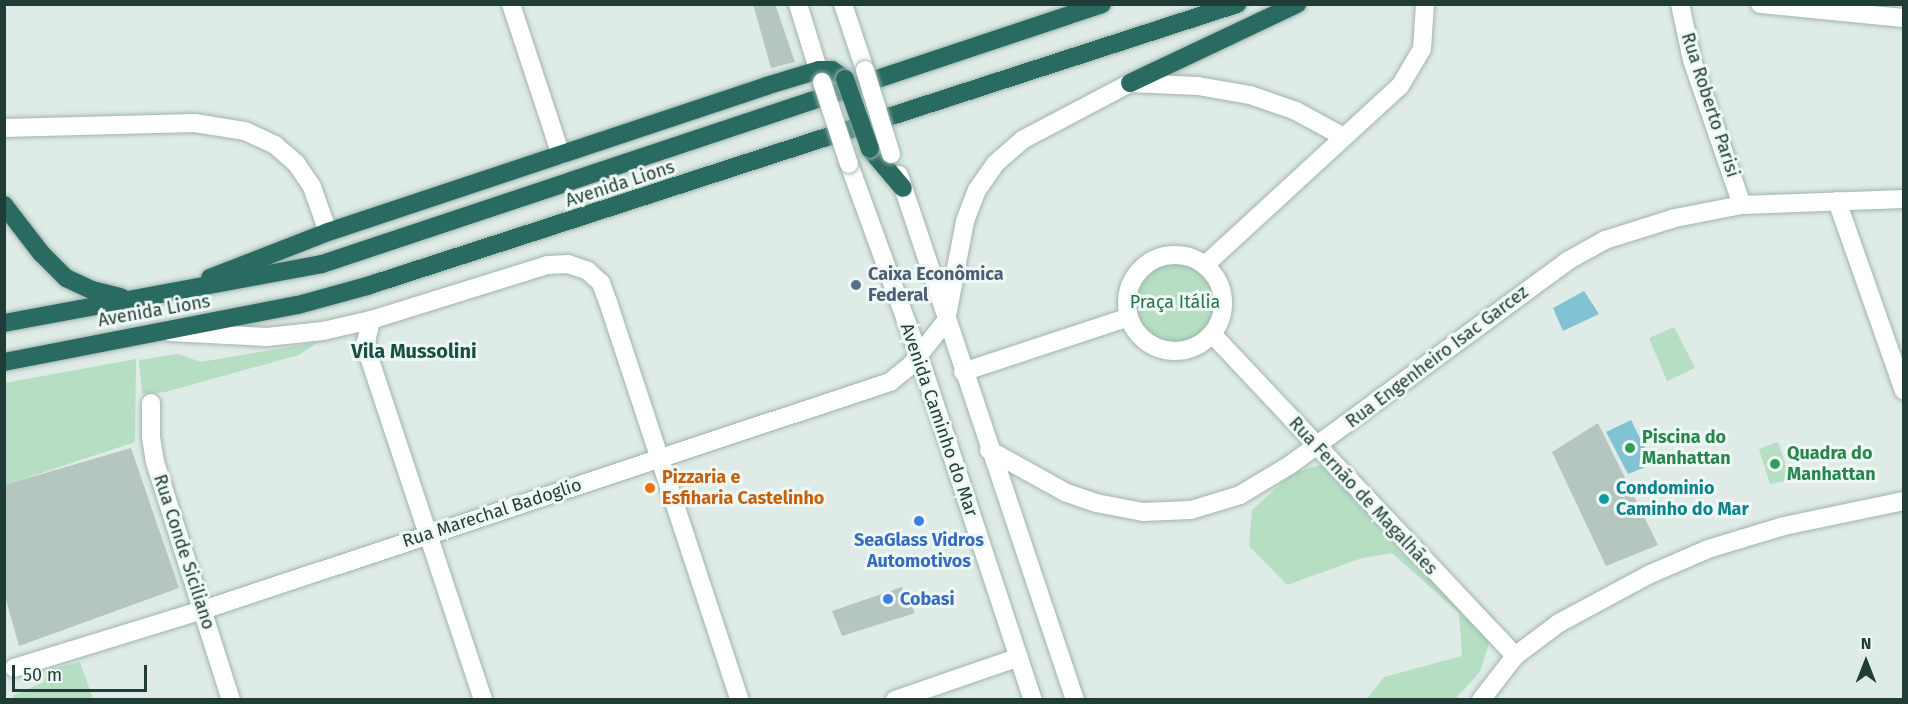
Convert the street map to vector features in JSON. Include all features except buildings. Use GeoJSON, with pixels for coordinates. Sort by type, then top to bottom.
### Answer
{"type":"FeatureCollection","features":[{"type":"Feature","properties":{"kind":"highway","name":"Avenida Lions"},"geometry":{"type":"LineString","coordinates":[[4,323],[322,264],[1102,4]]}},
{"type":"Feature","properties":{"kind":"highway","name":"Avenida Lions"},"geometry":{"type":"LineString","coordinates":[[4,362],[52,350],[166,332],[298,305],[367,286],[1237,4]]}},
{"type":"Feature","properties":{"kind":"highway"},"geometry":{"type":"LineString","coordinates":[[1130,83],[1297,4]]}},
{"type":"Feature","properties":{"kind":"highway"},"geometry":{"type":"LineString","coordinates":[[172,292],[328,232],[561,154],[820,76],[832,70],[845,79],[870,149],[903,188]]}},
{"type":"Feature","properties":{"kind":"highway"},"geometry":{"type":"LineString","coordinates":[[4,205],[41,253],[66,278],[92,290],[132,299]]}},
{"type":"Feature","properties":{"kind":"highway"},"geometry":{"type":"LineString","coordinates":[[4,318],[29,317]]}},
{"type":"Feature","properties":{"kind":"street"},"geometry":{"type":"LineString","coordinates":[[511,4],[561,154]]}},
{"type":"Feature","properties":{"kind":"street","name":"Avenida Caminho do Mar"},"geometry":{"type":"LineString","coordinates":[[798,4],[849,164],[919,356],[1033,699]]}},
{"type":"Feature","properties":{"kind":"street","name":"Avenida Caminho do Mar"},"geometry":{"type":"LineString","coordinates":[[843,4],[989,450],[1075,699]]}},
{"type":"Feature","properties":{"kind":"street"},"geometry":{"type":"LineString","coordinates":[[1205,265],[1342,136],[1391,95],[1414,67],[1422,49],[1425,4]]}},
{"type":"Feature","properties":{"kind":"street","name":"Rua Roberto Parisi"},"geometry":{"type":"LineString","coordinates":[[1680,4],[1698,78],[1742,205]]}},
{"type":"Feature","properties":{"kind":"street"},"geometry":{"type":"LineString","coordinates":[[1760,4],[1904,18]]}},
{"type":"Feature","properties":{"kind":"street"},"geometry":{"type":"LineString","coordinates":[[946,321],[960,238],[986,176],[1022,140],[1130,83],[1198,86],[1250,95],[1296,111],[1342,136]]}},
{"type":"Feature","properties":{"kind":"street"},"geometry":{"type":"LineString","coordinates":[[4,128],[195,123],[245,131],[274,145],[296,163],[312,187],[328,232]]}},
{"type":"Feature","properties":{"kind":"street","name":"Rua Engenheiro Isac Garcez"},"geometry":{"type":"LineString","coordinates":[[989,450],[1067,493],[1122,509],[1164,513],[1191,510],[1240,495],[1315,447],[1569,260],[1644,226],[1742,205],[1904,199]]}},
{"type":"Feature","properties":{"kind":"street"},"geometry":{"type":"LineString","coordinates":[[1837,201],[1904,391]]}},
{"type":"Feature","properties":{"kind":"street"},"geometry":{"type":"LineString","coordinates":[[1177,255],[1205,265],[1216,276],[1223,298],[1220,320],[1212,334],[1201,343],[1173,351],[1146,340],[1129,316],[1130,286],[1148,263],[1177,255]]}},
{"type":"Feature","properties":{"kind":"street"},"geometry":{"type":"LineString","coordinates":[[166,332],[267,337],[323,331],[371,320],[524,271],[558,264],[579,266],[601,283],[740,699]]}},
{"type":"Feature","properties":{"kind":"street"},"geometry":{"type":"LineString","coordinates":[[963,372],[1129,316]]}},
{"type":"Feature","properties":{"kind":"street"},"geometry":{"type":"LineString","coordinates":[[371,320],[366,341],[370,360],[483,699]]}},
{"type":"Feature","properties":{"kind":"street","name":"Rua Marechal Badoglio"},"geometry":{"type":"LineString","coordinates":[[14,668],[203,610],[661,457],[879,387],[901,375],[946,321]]}},
{"type":"Feature","properties":{"kind":"street","name":"Rua Fernão de Magalhães"},"geometry":{"type":"LineString","coordinates":[[1212,334],[1315,447],[1515,656]]}},
{"type":"Feature","properties":{"kind":"street","name":"Rua Conde Siciliano"},"geometry":{"type":"LineString","coordinates":[[151,403],[151,437],[155,462],[231,699]]}},
{"type":"Feature","properties":{"kind":"street"},"geometry":{"type":"LineString","coordinates":[[1481,699],[1515,656],[1599,600],[1708,549],[1784,526],[1904,501]]}},
{"type":"Feature","properties":{"kind":"street"},"geometry":{"type":"LineString","coordinates":[[895,699],[1019,657]]}},
{"type":"Feature","properties":{"kind":"green space","name":"Praça Itália"},"geometry":{"type":"Polygon","coordinates":[[[1167,262],[1183,262],[1204,273],[1215,294],[1215,310],[1204,331],[1183,342],[1167,342],[1153,336],[1141,324],[1135,310],[1135,294],[1141,280],[1153,268],[1167,262]]]}},
{"type":"Feature","properties":{"kind":"green space"},"geometry":{"type":"Polygon","coordinates":[[[1674,327],[1695,368],[1667,381],[1649,338],[1674,327]]]}},
{"type":"Feature","properties":{"kind":"green space"},"geometry":{"type":"Polygon","coordinates":[[[318,342],[299,355],[165,392],[142,394],[139,360],[178,354],[201,362],[318,342]]]}},
{"type":"Feature","properties":{"kind":"green space"},"geometry":{"type":"Polygon","coordinates":[[[136,359],[135,442],[5,485],[5,383],[136,359]]]}},
{"type":"Feature","properties":{"kind":"green space","name":"Quadra do Manhattan"},"geometry":{"type":"Polygon","coordinates":[[[1778,442],[1791,480],[1770,484],[1759,449],[1778,442]]]}},
{"type":"Feature","properties":{"kind":"green space"},"geometry":{"type":"Polygon","coordinates":[[[1339,460],[1496,621],[1480,672],[1455,699],[1367,699],[1384,677],[1462,656],[1459,613],[1392,553],[1362,558],[1287,585],[1249,546],[1252,510],[1294,472],[1339,460]]]}},
{"type":"Feature","properties":{"kind":"green space"},"geometry":{"type":"Polygon","coordinates":[[[80,662],[93,699],[17,700],[12,696],[44,682],[47,670],[80,662]]]}},
{"type":"Feature","properties":{"kind":"water"},"geometry":{"type":"Polygon","coordinates":[[[1584,291],[1599,314],[1563,331],[1553,308],[1584,291]]]}},
{"type":"Feature","properties":{"kind":"water","name":"Piscina do Manhattan"},"geometry":{"type":"Polygon","coordinates":[[[1631,420],[1653,464],[1628,474],[1606,432],[1631,420]]]}},
{"type":"Feature","properties":{"kind":"place","name":"Caixa Econômica Federal"},"geometry":{"type":"Point","coordinates":[856,285]}},
{"type":"Feature","properties":{"kind":"place","name":"Piscina do Manhattan"},"geometry":{"type":"Point","coordinates":[1630,448]}},
{"type":"Feature","properties":{"kind":"place","name":"Quadra do Manhattan"},"geometry":{"type":"Point","coordinates":[1775,464]}},
{"type":"Feature","properties":{"kind":"place","name":"Pizzaria e Esfiharia Castelinho"},"geometry":{"type":"Point","coordinates":[650,488]}},
{"type":"Feature","properties":{"kind":"place","name":"Condominio Caminho do Mar"},"geometry":{"type":"Point","coordinates":[1604,499]}},
{"type":"Feature","properties":{"kind":"place","name":"SeaGlass Vidros Automotivos"},"geometry":{"type":"Point","coordinates":[919,521]}},
{"type":"Feature","properties":{"kind":"place","name":"Cobasi"},"geometry":{"type":"Point","coordinates":[888,599]}},
{"type":"Feature","properties":{"kind":"district","name":"Vila Mussolini"},"geometry":{"type":"Point","coordinates":[414,351]}}]}
